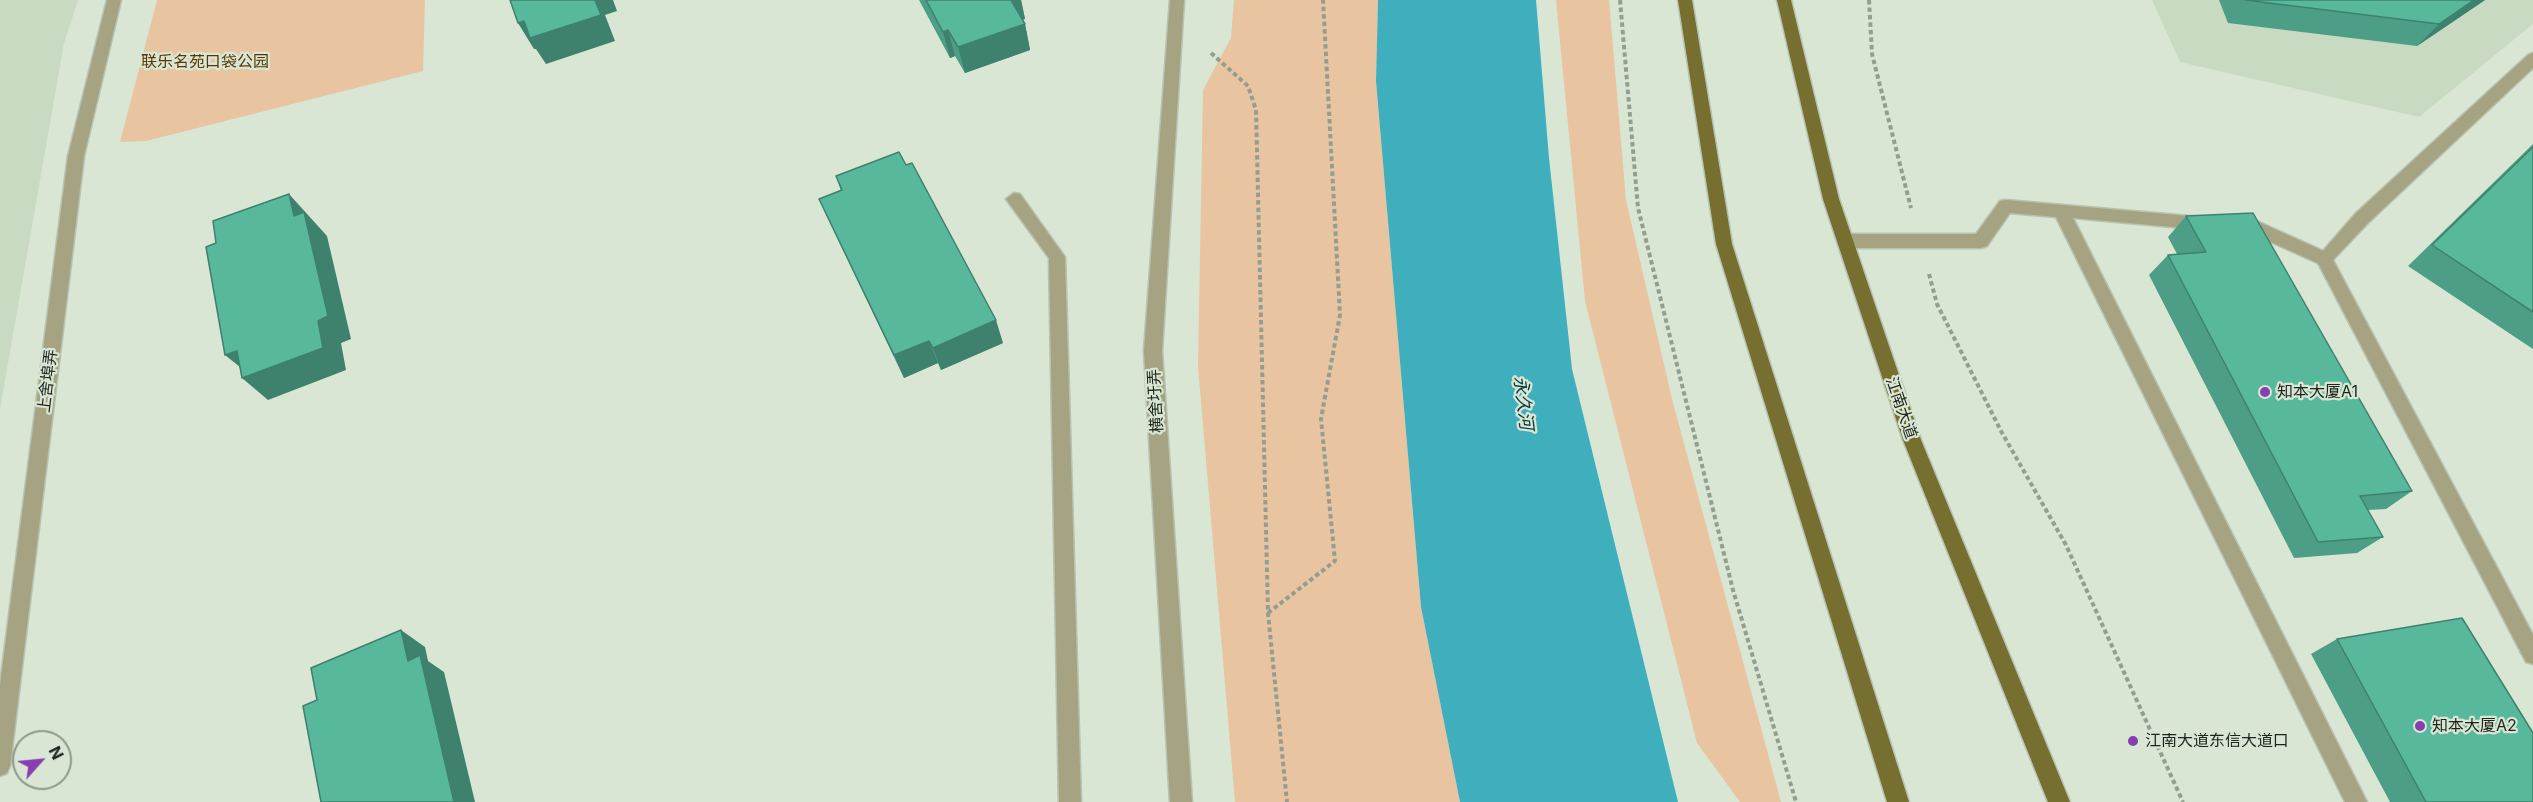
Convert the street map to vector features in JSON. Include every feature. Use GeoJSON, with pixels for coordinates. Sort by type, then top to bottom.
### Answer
{"type":"FeatureCollection","features":[{"type":"Feature","properties":{"kind":"main road"},"geometry":{"type":"LineString","coordinates":[[1685,0],[1724,244],[1898,802]]}},
{"type":"Feature","properties":{"kind":"main road","name":"江南大道"},"geometry":{"type":"LineString","coordinates":[[1784,0],[1831,199],[1912,440],[2060,802]]}},
{"type":"Feature","properties":{"kind":"street","name":"上舍埠弄"},"geometry":{"type":"LineString","coordinates":[[0,766],[76,156],[114,0]]}},
{"type":"Feature","properties":{"kind":"street","name":"横舍圩弄"},"geometry":{"type":"LineString","coordinates":[[1177,0],[1153,351],[1181,802]]}},
{"type":"Feature","properties":{"kind":"street"},"geometry":{"type":"LineString","coordinates":[[2324,259],[2362,218],[2533,59]]}},
{"type":"Feature","properties":{"kind":"street"},"geometry":{"type":"LineString","coordinates":[[1014,199],[1057,257],[1070,802]]}},
{"type":"Feature","properties":{"kind":"street"},"geometry":{"type":"LineString","coordinates":[[1845,241],[1981,241],[2006,206],[2253,228],[2324,259],[2533,655]]}},
{"type":"Feature","properties":{"kind":"street"},"geometry":{"type":"LineString","coordinates":[[2061,210],[2356,802]]}},
{"type":"Feature","properties":{"kind":"path"},"geometry":{"type":"LineString","coordinates":[[1268,613],[1335,561],[1321,419],[1340,315],[1323,0]]}},
{"type":"Feature","properties":{"kind":"path"},"geometry":{"type":"LineString","coordinates":[[1620,0],[1638,208],[1733,590],[1796,802]]}},
{"type":"Feature","properties":{"kind":"path"},"geometry":{"type":"LineString","coordinates":[[1869,0],[1872,54],[1936,304],[2001,431],[2066,545],[2183,802]]}},
{"type":"Feature","properties":{"kind":"path"},"geometry":{"type":"LineString","coordinates":[[1211,53],[1248,86],[1256,110],[1268,613],[1287,802]]}},
{"type":"Feature","properties":{"kind":"shaded area"},"geometry":{"type":"Polygon","coordinates":[[[0,0],[78,0],[64,43],[0,409],[0,0]]]}},
{"type":"Feature","properties":{"kind":"shaded area"},"geometry":{"type":"Polygon","coordinates":[[[2152,0],[2533,0],[2533,24],[2419,117],[2180,62],[2152,0]]]}},
{"type":"Feature","properties":{"kind":"green space","name":"联乐名苑口袋公园"},"geometry":{"type":"Polygon","coordinates":[[[157,0],[425,0],[423,71],[146,141],[120,142],[157,0]]]}},
{"type":"Feature","properties":{"kind":"green space"},"geometry":{"type":"Polygon","coordinates":[[[1234,0],[1378,0],[1376,81],[1421,607],[1460,802],[1235,802],[1198,366],[1203,90],[1231,38],[1234,0]]]}},
{"type":"Feature","properties":{"kind":"green space"},"geometry":{"type":"Polygon","coordinates":[[[1556,0],[1609,0],[1626,200],[1672,399],[1781,802],[1740,802],[1697,743],[1585,301],[1556,0]]]}},
{"type":"Feature","properties":{"kind":"water","name":"永久河"},"geometry":{"type":"Polygon","coordinates":[[[1378,0],[1536,0],[1549,158],[1572,369],[1678,802],[1460,802],[1421,607],[1376,81],[1378,0]]]}},
{"type":"Feature","properties":{"kind":"building"},"geometry":{"type":"Polygon","coordinates":[[[510,0],[595,0],[601,15],[530,38],[524,21],[518,23],[510,0]]]}},
{"type":"Feature","properties":{"kind":"building"},"geometry":{"type":"Polygon","coordinates":[[[926,0],[1011,0],[1025,24],[958,47],[948,30],[943,32],[926,0]]]}},
{"type":"Feature","properties":{"kind":"building"},"geometry":{"type":"Polygon","coordinates":[[[2245,0],[2474,0],[2439,24],[2245,0]]]}},
{"type":"Feature","properties":{"kind":"building"},"geometry":{"type":"Polygon","coordinates":[[[2533,147],[2533,312],[2432,245],[2533,147]]]}},
{"type":"Feature","properties":{"kind":"building"},"geometry":{"type":"Polygon","coordinates":[[[899,152],[906,165],[912,163],[996,320],[933,348],[929,341],[894,355],[819,199],[842,190],[836,176],[899,152]]]}},
{"type":"Feature","properties":{"kind":"building"},"geometry":{"type":"Polygon","coordinates":[[[289,194],[294,216],[304,212],[328,316],[318,321],[323,348],[242,378],[237,351],[225,355],[206,247],[216,243],[213,221],[289,194]]]}},
{"type":"Feature","properties":{"kind":"building","name":"知本大厦A1"},"geometry":{"type":"Polygon","coordinates":[[[2253,213],[2412,491],[2360,496],[2383,537],[2318,542],[2168,255],[2206,252],[2186,216],[2253,213]]]}},
{"type":"Feature","properties":{"kind":"building","name":"知本大厦A2"},"geometry":{"type":"Polygon","coordinates":[[[2462,618],[2533,733],[2533,802],[2426,802],[2337,639],[2462,618]]]}},
{"type":"Feature","properties":{"kind":"building"},"geometry":{"type":"Polygon","coordinates":[[[401,630],[408,661],[420,655],[454,802],[321,802],[303,706],[317,700],[311,668],[401,630]]]}},
{"type":"Feature","properties":{"kind":"place","name":"知本大厦A1"},"geometry":{"type":"Point","coordinates":[2265,392]}},
{"type":"Feature","properties":{"kind":"place","name":"知本大厦A2"},"geometry":{"type":"Point","coordinates":[2420,726]}},
{"type":"Feature","properties":{"kind":"place","name":"江南大道东信大道口"},"geometry":{"type":"Point","coordinates":[2133,741]}}]}
